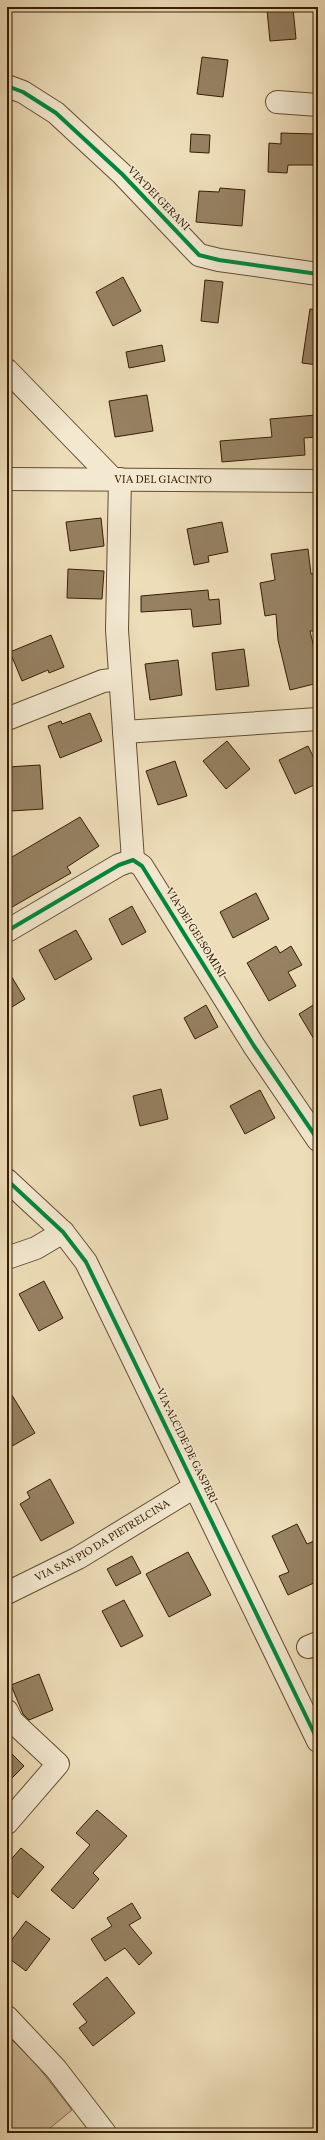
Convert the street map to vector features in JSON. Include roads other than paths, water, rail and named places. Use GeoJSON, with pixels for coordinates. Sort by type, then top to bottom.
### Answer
{"type":"FeatureCollection","features":[{"type":"Feature","properties":{"kind":"street","name":"VIA DEI GERANI"},"geometry":{"type":"LineString","coordinates":[[7,86],[23,92],[56,113],[122,174],[199,255],[219,260],[318,274]]}},
{"type":"Feature","properties":{"kind":"street"},"geometry":{"type":"LineString","coordinates":[[277,102],[318,105]]}},
{"type":"Feature","properties":{"kind":"street"},"geometry":{"type":"LineString","coordinates":[[7,370],[117,479],[117,630],[133,860],[119,866],[7,931]]}},
{"type":"Feature","properties":{"kind":"street","name":"VIA DEL GIACINTO"},"geometry":{"type":"LineString","coordinates":[[7,479],[318,482]]}},
{"type":"Feature","properties":{"kind":"street"},"geometry":{"type":"LineString","coordinates":[[7,719],[103,681],[120,679]]}},
{"type":"Feature","properties":{"kind":"street"},"geometry":{"type":"LineString","coordinates":[[124,732],[318,719]]}},
{"type":"Feature","properties":{"kind":"street","name":"VIA DEI GELSOMINI"},"geometry":{"type":"LineString","coordinates":[[133,860],[142,866],[254,1046],[318,1140]]}},
{"type":"Feature","properties":{"kind":"street","name":"VIA ALCIDE DE GASPERI"},"geometry":{"type":"LineString","coordinates":[[7,1180],[62,1232],[86,1262],[196,1486],[318,1741]]}},
{"type":"Feature","properties":{"kind":"street"},"geometry":{"type":"LineString","coordinates":[[7,1258],[36,1248],[62,1232]]}},
{"type":"Feature","properties":{"kind":"street","name":"VIA SAN PIO DA PIETRELCINA"},"geometry":{"type":"LineString","coordinates":[[7,1593],[78,1558],[196,1486]]}},
{"type":"Feature","properties":{"kind":"street"},"geometry":{"type":"LineString","coordinates":[[7,1711],[12,1721],[58,1764],[7,1823]]}},
{"type":"Feature","properties":{"kind":"street"},"geometry":{"type":"LineString","coordinates":[[7,2017],[56,2070],[105,2133]]}}]}
